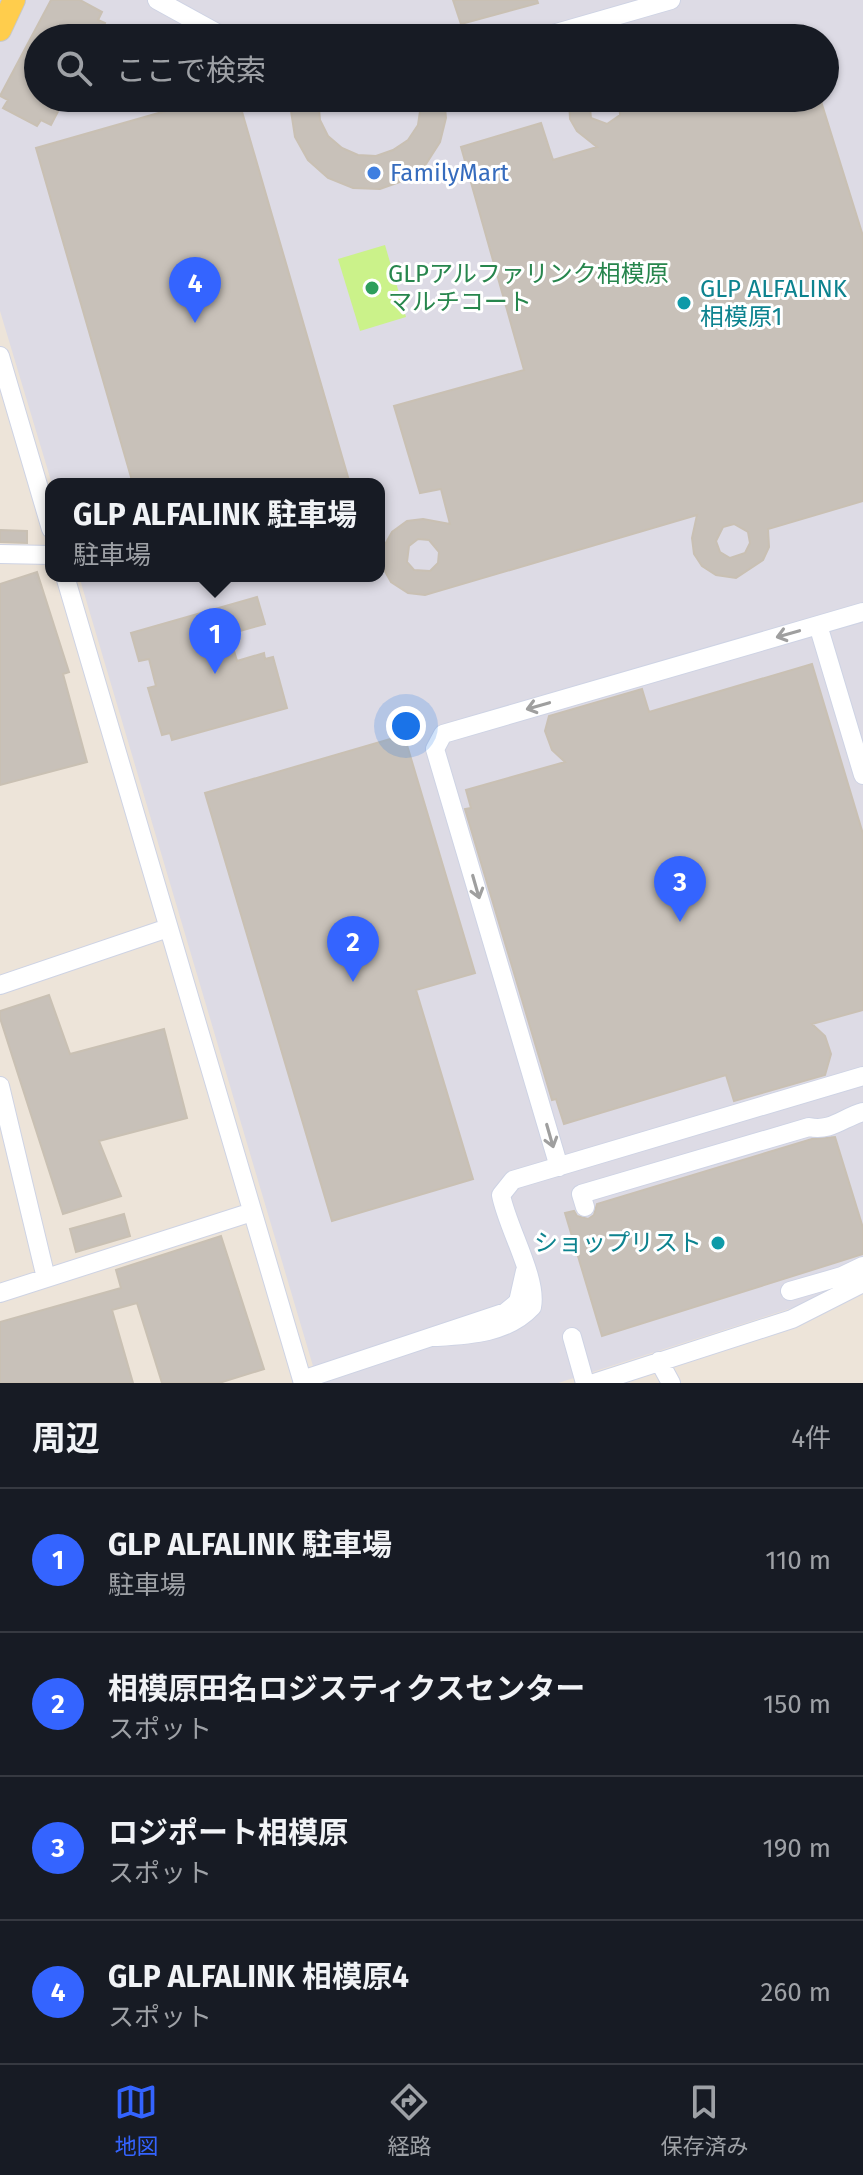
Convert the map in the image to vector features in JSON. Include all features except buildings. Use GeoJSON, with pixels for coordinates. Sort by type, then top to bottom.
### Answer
{"type":"FeatureCollection","features":[{"type":"Feature","properties":{"kind":"main road"},"geometry":{"type":"LineString","coordinates":[[0,30],[14,0]]}},
{"type":"Feature","properties":{"kind":"street"},"geometry":{"type":"LineString","coordinates":[[157,0],[201,24]]}},
{"type":"Feature","properties":{"kind":"street"},"geometry":{"type":"LineString","coordinates":[[588,24],[671,0]]}},
{"type":"Feature","properties":{"kind":"street"},"geometry":{"type":"LineString","coordinates":[[0,356],[45,509]]}},
{"type":"Feature","properties":{"kind":"street"},"geometry":{"type":"LineString","coordinates":[[0,554],[45,555]]}},
{"type":"Feature","properties":{"kind":"street"},"geometry":{"type":"LineString","coordinates":[[67,582],[302,1381],[506,1312],[518,1302],[525,1271],[501,1195],[513,1180],[863,1076]]}},
{"type":"Feature","properties":{"kind":"street"},"geometry":{"type":"LineString","coordinates":[[559,1167],[435,749],[443,734],[863,612]]}},
{"type":"Feature","properties":{"kind":"street"},"geometry":{"type":"LineString","coordinates":[[818,625],[863,775]]}},
{"type":"Feature","properties":{"kind":"street"},"geometry":{"type":"LineString","coordinates":[[0,985],[168,928]]}},
{"type":"Feature","properties":{"kind":"street"},"geometry":{"type":"LineString","coordinates":[[0,1086],[46,1278]]}},
{"type":"Feature","properties":{"kind":"street"},"geometry":{"type":"LineString","coordinates":[[585,1207],[581,1194],[698,1166],[809,1127],[819,1129],[859,1116]]}},
{"type":"Feature","properties":{"kind":"street"},"geometry":{"type":"LineString","coordinates":[[0,1293],[252,1212]]}},
{"type":"Feature","properties":{"kind":"street"},"geometry":{"type":"LineString","coordinates":[[790,1291],[842,1276],[863,1266]]}},
{"type":"Feature","properties":{"kind":"street"},"geometry":{"type":"LineString","coordinates":[[572,1337],[594,1383],[792,1319],[863,1283]]}},
{"type":"Feature","properties":{"kind":"street"},"geometry":{"type":"LineString","coordinates":[[659,1361],[671,1383]]}},
{"type":"Feature","properties":{"kind":"shaded area"},"geometry":{"type":"Polygon","coordinates":[[[0,0],[863,0],[863,1273],[798,1306],[558,1383],[318,1383],[81,582],[385,582],[385,478],[50,478],[0,311],[0,0]]]}},
{"type":"Feature","properties":{"kind":"green space","name":"GLPアルファリンク相模原 マルチコート"},"geometry":{"type":"Polygon","coordinates":[[[385,245],[406,317],[360,331],[338,259],[385,245]]]}},
{"type":"Feature","properties":{"kind":"place","name":"FamilyMart"},"geometry":{"type":"Point","coordinates":[374,173]}},
{"type":"Feature","properties":{"kind":"place","name":"GLPアルファリンク相模原 マルチコート"},"geometry":{"type":"Point","coordinates":[372,288]}},
{"type":"Feature","properties":{"kind":"place","name":"GLP ALFALINK 相模原1"},"geometry":{"type":"Point","coordinates":[684,303]}},
{"type":"Feature","properties":{"kind":"place","name":"GLP ALFALINK 相模原4"},"geometry":{"type":"Point","coordinates":[195,323]}},
{"type":"Feature","properties":{"kind":"place","name":"GLP ALFALINK 駐車場"},"geometry":{"type":"Point","coordinates":[215,674]}},
{"type":"Feature","properties":{"kind":"place","name":"ロジポート相模原"},"geometry":{"type":"Point","coordinates":[680,922]}},
{"type":"Feature","properties":{"kind":"place","name":"相模原田名ロジスティクスセンター"},"geometry":{"type":"Point","coordinates":[353,982]}},
{"type":"Feature","properties":{"kind":"place","name":"ショップリスト"},"geometry":{"type":"Point","coordinates":[718,1243]}}]}
